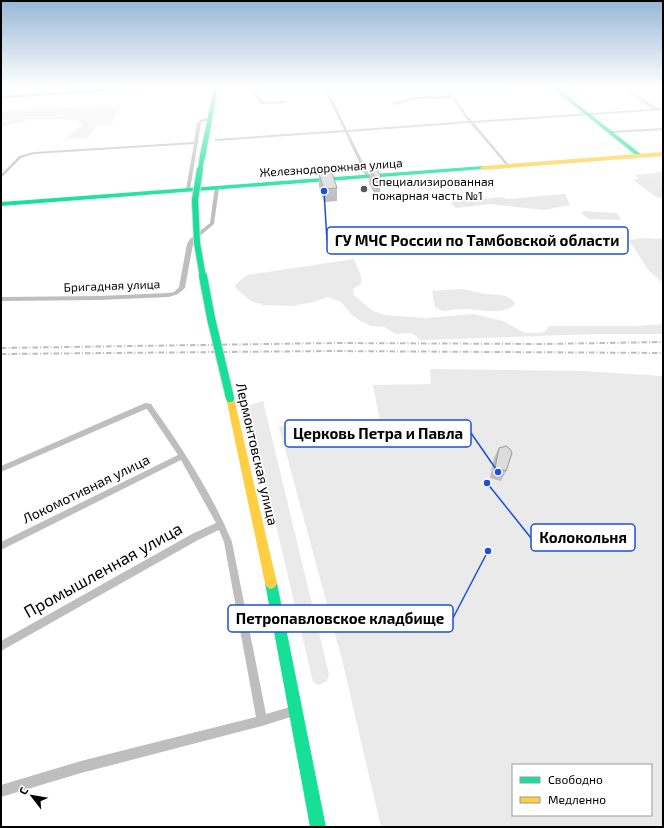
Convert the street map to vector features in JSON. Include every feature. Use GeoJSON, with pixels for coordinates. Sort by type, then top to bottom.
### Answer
{"type":"FeatureCollection","features":[{"type":"Feature","properties":{"kind":"main road","name":"Лермонтовская улица"},"geometry":{"type":"LineString","coordinates":[[209,126],[196,193],[195,213],[199,262],[255,503],[297,710],[318,827]]}},
{"type":"Feature","properties":{"kind":"main road"},"geometry":{"type":"LineString","coordinates":[[603,126],[640,156]]}},
{"type":"Feature","properties":{"kind":"main road","name":"Железнодорожная улица"},"geometry":{"type":"LineString","coordinates":[[1,204],[663,154]]}},
{"type":"Feature","properties":{"kind":"street"},"geometry":{"type":"LineString","coordinates":[[188,189],[199,126]]}},
{"type":"Feature","properties":{"kind":"street"},"geometry":{"type":"LineString","coordinates":[[343,126],[368,177]]}},
{"type":"Feature","properties":{"kind":"street"},"geometry":{"type":"LineString","coordinates":[[216,140],[420,126]]}},
{"type":"Feature","properties":{"kind":"street"},"geometry":{"type":"LineString","coordinates":[[474,126],[508,166]]}},
{"type":"Feature","properties":{"kind":"street"},"geometry":{"type":"LineString","coordinates":[[611,132],[663,129]]}},
{"type":"Feature","properties":{"kind":"street"},"geometry":{"type":"LineString","coordinates":[[1,177],[20,157],[27,154],[196,143]]}},
{"type":"Feature","properties":{"kind":"street","name":"Бригадная улица"},"geometry":{"type":"LineString","coordinates":[[1,299],[99,298],[169,295],[176,293],[182,288],[190,244],[195,237],[209,228],[212,224],[217,188]]}},
{"type":"Feature","properties":{"kind":"street"},"geometry":{"type":"LineString","coordinates":[[1,469],[145,406],[152,409],[183,456],[221,525],[228,542],[262,720]]}},
{"type":"Feature","properties":{"kind":"street","name":"Локомотивная улица"},"geometry":{"type":"LineString","coordinates":[[1,546],[183,456]]}},
{"type":"Feature","properties":{"kind":"street","name":"Промышленная улица"},"geometry":{"type":"LineString","coordinates":[[1,646],[195,537],[221,525]]}},
{"type":"Feature","properties":{"kind":"street"},"geometry":{"type":"LineString","coordinates":[[1,791],[81,767],[297,710]]}},
{"type":"Feature","properties":{"kind":"shaded area"},"geometry":{"type":"Polygon","coordinates":[[[81,126],[97,126],[88,138],[66,139],[81,126]]]}},
{"type":"Feature","properties":{"kind":"shaded area"},"geometry":{"type":"Polygon","coordinates":[[[663,172],[663,198],[656,197],[633,180],[639,179],[635,175],[663,172]]]}},
{"type":"Feature","properties":{"kind":"shaded area"},"geometry":{"type":"Polygon","coordinates":[[[565,194],[570,205],[544,210],[490,204],[456,208],[451,203],[454,201],[503,197],[507,199],[565,194]]]}},
{"type":"Feature","properties":{"kind":"shaded area"},"geometry":{"type":"Polygon","coordinates":[[[583,211],[617,213],[621,220],[589,219],[582,214],[583,211]]]}},
{"type":"Feature","properties":{"kind":"shaded area"},"geometry":{"type":"Polygon","coordinates":[[[642,238],[663,239],[663,283],[648,270],[629,240],[642,238]]]}},
{"type":"Feature","properties":{"kind":"shaded area"},"geometry":{"type":"Polygon","coordinates":[[[354,259],[361,276],[361,284],[353,289],[354,295],[373,311],[385,315],[425,318],[473,314],[503,321],[525,333],[540,333],[546,331],[549,326],[635,326],[663,324],[663,334],[596,334],[420,340],[410,333],[396,334],[384,327],[371,326],[362,322],[352,315],[341,302],[328,297],[313,302],[292,306],[263,305],[251,301],[235,288],[236,284],[247,275],[354,259]]]}},
{"type":"Feature","properties":{"kind":"shaded area"},"geometry":{"type":"Polygon","coordinates":[[[466,289],[477,293],[508,297],[515,304],[510,308],[497,311],[459,309],[445,311],[435,307],[432,291],[466,289]]]}},
{"type":"Feature","properties":{"kind":"shaded area"},"geometry":{"type":"Polygon","coordinates":[[[430,369],[584,371],[663,376],[663,827],[381,827],[342,660],[279,427],[292,424],[380,421],[373,385],[431,384],[430,369]]]}},
{"type":"Feature","properties":{"kind":"shaded area"},"geometry":{"type":"Polygon","coordinates":[[[263,401],[329,674],[327,681],[319,685],[313,682],[246,406],[263,401]]]}},
{"type":"Feature","properties":{"kind":"building"},"geometry":{"type":"Polygon","coordinates":[[[376,167],[381,177],[375,178],[370,168],[376,167]]]}},
{"type":"Feature","properties":{"kind":"building"},"geometry":{"type":"Polygon","coordinates":[[[332,173],[337,188],[324,189],[319,174],[332,173]]]}},
{"type":"Feature","properties":{"kind":"building"},"geometry":{"type":"Polygon","coordinates":[[[506,446],[512,453],[506,471],[495,468],[499,448],[506,446]]]}},
{"type":"Feature","properties":{"kind":"railway"},"geometry":{"type":"LineString","coordinates":[[1,348],[335,343],[543,344],[663,342]]}},
{"type":"Feature","properties":{"kind":"railway"},"geometry":{"type":"LineString","coordinates":[[1,354],[332,351],[663,353]]}},
{"type":"Feature","properties":{"kind":"traffic: fast"},"geometry":{"type":"LineString","coordinates":[[202,159],[208,126]]}},
{"type":"Feature","properties":{"kind":"traffic: fast"},"geometry":{"type":"LineString","coordinates":[[602,126],[640,156]]}},
{"type":"Feature","properties":{"kind":"traffic: fast"},"geometry":{"type":"LineString","coordinates":[[202,159],[195,200],[197,243],[211,318],[230,398]]}},
{"type":"Feature","properties":{"kind":"traffic: fast"},"geometry":{"type":"LineString","coordinates":[[1,204],[483,168]]}},
{"type":"Feature","properties":{"kind":"traffic: fast"},"geometry":{"type":"LineString","coordinates":[[271,583],[318,827]]}},
{"type":"Feature","properties":{"kind":"traffic: slow"},"geometry":{"type":"LineString","coordinates":[[483,168],[663,154]]}},
{"type":"Feature","properties":{"kind":"traffic: slow"},"geometry":{"type":"LineString","coordinates":[[230,398],[271,583]]}},
{"type":"Feature","properties":{"kind":"place","name":"Специализированная пожарная часть №1"},"geometry":{"type":"Point","coordinates":[364,189]}},
{"type":"Feature","properties":{"kind":"place","name":"ГУ МЧС России по Тамбовской области"},"geometry":{"type":"Point","coordinates":[324,191]}},
{"type":"Feature","properties":{"kind":"place","name":"Церковь Петра и Павла"},"geometry":{"type":"Point","coordinates":[498,472]}},
{"type":"Feature","properties":{"kind":"place","name":"Колокольня"},"geometry":{"type":"Point","coordinates":[487,483]}},
{"type":"Feature","properties":{"kind":"place","name":"Петропавловское кладбище"},"geometry":{"type":"Point","coordinates":[488,551]}}]}
